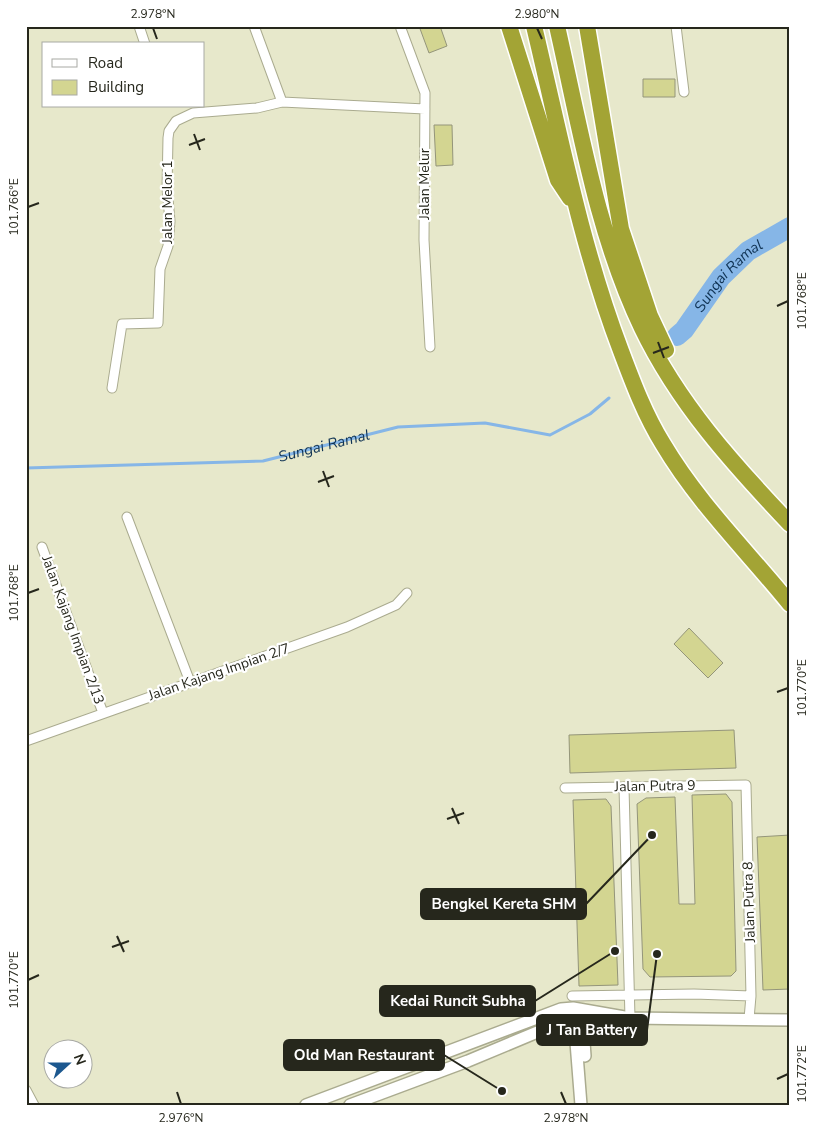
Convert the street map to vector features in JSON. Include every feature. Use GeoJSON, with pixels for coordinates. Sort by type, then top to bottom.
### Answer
{"type":"FeatureCollection","features":[{"type":"Feature","properties":{"kind":"highway"},"geometry":{"type":"LineString","coordinates":[[534,26],[577,207],[603,304],[636,390],[662,444],[701,501],[790,604]]}},
{"type":"Feature","properties":{"kind":"highway"},"geometry":{"type":"LineString","coordinates":[[556,26],[598,205],[618,269],[642,328],[673,382],[707,432],[790,524]]}},
{"type":"Feature","properties":{"kind":"highway"},"geometry":{"type":"LineString","coordinates":[[587,26],[621,229],[650,316],[707,432]]}},
{"type":"Feature","properties":{"kind":"highway"},"geometry":{"type":"LineString","coordinates":[[511,34],[558,180],[577,207]]}},
{"type":"Feature","properties":{"kind":"street"},"geometry":{"type":"LineString","coordinates":[[139,26],[144,42]]}},
{"type":"Feature","properties":{"kind":"street"},"geometry":{"type":"LineString","coordinates":[[254,26],[282,102]]}},
{"type":"Feature","properties":{"kind":"street","name":"Jalan Melur"},"geometry":{"type":"LineString","coordinates":[[400,26],[425,93],[424,240],[430,347]]}},
{"type":"Feature","properties":{"kind":"street"},"geometry":{"type":"LineString","coordinates":[[676,26],[684,92]]}},
{"type":"Feature","properties":{"kind":"street","name":"Jalan Melor 1"},"geometry":{"type":"LineString","coordinates":[[112,388],[122,324],[158,322],[160,269],[168,246],[169,229],[167,188],[169,131],[181,117],[193,113],[257,108],[282,102],[425,109]]}},
{"type":"Feature","properties":{"kind":"street"},"geometry":{"type":"LineString","coordinates":[[127,517],[190,682]]}},
{"type":"Feature","properties":{"kind":"street","name":"Jalan Kajang Impian 2/13"},"geometry":{"type":"LineString","coordinates":[[42,547],[103,713]]}},
{"type":"Feature","properties":{"kind":"street","name":"Jalan Kajang Impian 2/7"},"geometry":{"type":"LineString","coordinates":[[26,741],[348,627],[396,605],[407,593]]}},
{"type":"Feature","properties":{"kind":"street","name":"Jalan Putra 9"},"geometry":{"type":"LineString","coordinates":[[565,788],[746,785]]}},
{"type":"Feature","properties":{"kind":"street","name":"Jalan Putra 8"},"geometry":{"type":"LineString","coordinates":[[746,785],[751,996],[749,1019]]}},
{"type":"Feature","properties":{"kind":"street"},"geometry":{"type":"LineString","coordinates":[[624,787],[630,1018]]}},
{"type":"Feature","properties":{"kind":"street"},"geometry":{"type":"LineString","coordinates":[[350,1105],[468,1061],[547,1028],[577,1011],[628,995],[694,994],[751,996]]}},
{"type":"Feature","properties":{"kind":"street"},"geometry":{"type":"LineString","coordinates":[[306,1105],[332,1100],[561,1009],[630,1018],[790,1020]]}},
{"type":"Feature","properties":{"kind":"street"},"geometry":{"type":"LineString","coordinates":[[577,1011],[581,1105]]}},
{"type":"Feature","properties":{"kind":"street"},"geometry":{"type":"LineString","coordinates":[[577,1011],[588,1105]]}},
{"type":"Feature","properties":{"kind":"street"},"geometry":{"type":"LineString","coordinates":[[26,1090],[34,1105]]}},
{"type":"Feature","properties":{"kind":"building"},"geometry":{"type":"Polygon","coordinates":[[[419,26],[440,26],[447,46],[429,53],[419,26]]]}},
{"type":"Feature","properties":{"kind":"building"},"geometry":{"type":"Polygon","coordinates":[[[643,79],[675,79],[675,97],[643,97],[643,79]]]}},
{"type":"Feature","properties":{"kind":"building"},"geometry":{"type":"Polygon","coordinates":[[[434,125],[452,125],[453,165],[436,166],[434,125]]]}},
{"type":"Feature","properties":{"kind":"building"},"geometry":{"type":"Polygon","coordinates":[[[689,628],[723,663],[708,678],[674,644],[689,628]]]}},
{"type":"Feature","properties":{"kind":"building"},"geometry":{"type":"Polygon","coordinates":[[[734,730],[736,768],[570,773],[569,735],[734,730]]]}},
{"type":"Feature","properties":{"kind":"building"},"geometry":{"type":"Polygon","coordinates":[[[726,794],[732,802],[736,971],[731,976],[650,977],[643,969],[637,804],[646,798],[675,797],[679,904],[695,904],[692,795],[726,794]]]}},
{"type":"Feature","properties":{"kind":"building"},"geometry":{"type":"Polygon","coordinates":[[[606,799],[611,806],[618,985],[579,986],[573,800],[606,799]]]}},
{"type":"Feature","properties":{"kind":"building"},"geometry":{"type":"Polygon","coordinates":[[[790,835],[790,989],[763,990],[757,837],[790,835]]]}},
{"type":"Feature","properties":{"kind":"waterway","name":"Sungai Ramal"},"geometry":{"type":"LineString","coordinates":[[677,336],[684,330],[721,277],[748,251],[790,227]]}},
{"type":"Feature","properties":{"kind":"waterway","name":"Sungai Ramal"},"geometry":{"type":"LineString","coordinates":[[26,468],[263,461],[398,427],[485,423],[550,435],[590,414],[609,398]]}},
{"type":"Feature","properties":{"kind":"place","name":"Bengkel Kereta SHM"},"geometry":{"type":"Point","coordinates":[652,835]}},
{"type":"Feature","properties":{"kind":"place","name":"Kedai Runcit Subha"},"geometry":{"type":"Point","coordinates":[615,951]}},
{"type":"Feature","properties":{"kind":"place","name":"J Tan Battery"},"geometry":{"type":"Point","coordinates":[657,954]}},
{"type":"Feature","properties":{"kind":"place","name":"Old Man Restaurant"},"geometry":{"type":"Point","coordinates":[502,1091]}}]}
